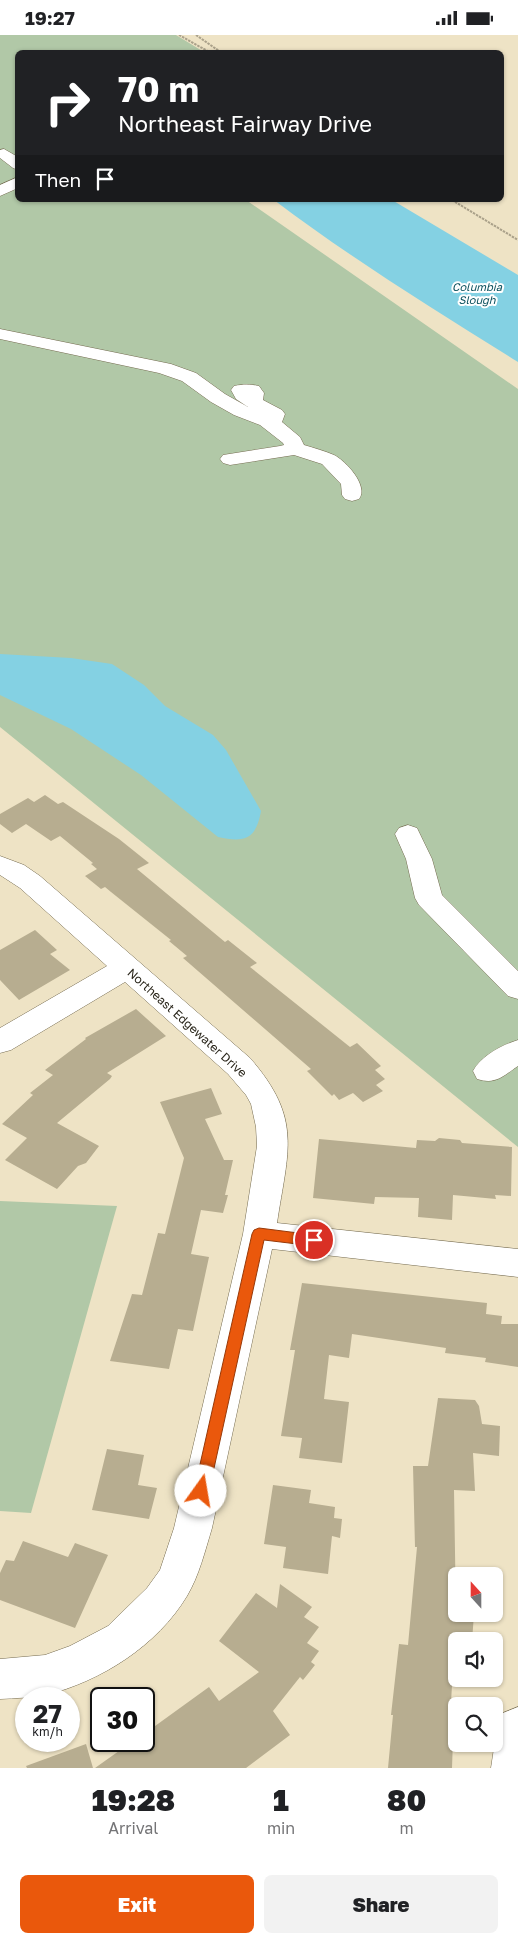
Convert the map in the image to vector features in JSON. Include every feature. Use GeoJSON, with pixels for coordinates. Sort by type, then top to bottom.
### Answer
{"type":"FeatureCollection","features":[{"type":"Feature","properties":{"kind":"street"},"geometry":{"type":"LineString","coordinates":[[4,154],[15,163]]}},
{"type":"Feature","properties":{"kind":"street"},"geometry":{"type":"LineString","coordinates":[[0,191],[15,184]]}},
{"type":"Feature","properties":{"kind":"street"},"geometry":{"type":"LineString","coordinates":[[0,335],[164,368],[189,377],[218,398],[241,411],[268,421],[292,441],[294,448]]}},
{"type":"Feature","properties":{"kind":"street"},"geometry":{"type":"LineString","coordinates":[[253,400],[263,410],[275,414],[278,428]]}},
{"type":"Feature","properties":{"kind":"street"},"geometry":{"type":"LineString","coordinates":[[230,459],[283,452],[294,448],[329,460],[351,483],[352,495]]}},
{"type":"Feature","properties":{"kind":"street"},"geometry":{"type":"LineString","coordinates":[[408,834],[419,859],[429,898],[518,989]]}},
{"type":"Feature","properties":{"kind":"street","name":"Northeast Edgewater Drive"},"geometry":{"type":"LineString","coordinates":[[0,865],[14,871],[30,883],[239,1066],[257,1087],[266,1104],[272,1127],[273,1146],[259,1234],[193,1528],[174,1582],[161,1601],[122,1640],[79,1663],[45,1675],[0,1679]]}},
{"type":"Feature","properties":{"kind":"street"},"geometry":{"type":"LineString","coordinates":[[0,1042],[126,968]]}},
{"type":"Feature","properties":{"kind":"street"},"geometry":{"type":"LineString","coordinates":[[488,1071],[518,1051]]}},
{"type":"Feature","properties":{"kind":"street"},"geometry":{"type":"LineString","coordinates":[[259,1234],[518,1263]]}},
{"type":"Feature","properties":{"kind":"street"},"geometry":{"type":"LineString","coordinates":[[512,1768],[518,1728]]}},
{"type":"Feature","properties":{"kind":"path"},"geometry":{"type":"LineString","coordinates":[[179,35],[206,50]]}},
{"type":"Feature","properties":{"kind":"path"},"geometry":{"type":"LineString","coordinates":[[196,35],[218,50]]}},
{"type":"Feature","properties":{"kind":"path"},"geometry":{"type":"LineString","coordinates":[[455,202],[518,240]]}},
{"type":"Feature","properties":{"kind":"green space"},"geometry":{"type":"Polygon","coordinates":[[[0,35],[176,35],[201,50],[15,50],[15,202],[249,202],[518,389],[518,1147],[0,727],[0,35]]]}},
{"type":"Feature","properties":{"kind":"green space"},"geometry":{"type":"Polygon","coordinates":[[[0,1201],[117,1206],[31,1513],[0,1511],[0,1201]]]}},
{"type":"Feature","properties":{"kind":"water","name":"Columbia Slough"},"geometry":{"type":"Polygon","coordinates":[[[277,202],[395,202],[518,275],[518,362],[425,303],[303,222],[277,202]]]}},
{"type":"Feature","properties":{"kind":"water"},"geometry":{"type":"Polygon","coordinates":[[[0,654],[71,658],[112,664],[144,685],[165,706],[213,735],[226,750],[261,811],[256,828],[248,837],[242,839],[218,837],[141,775],[71,729],[0,695],[0,654]]]}},
{"type":"Feature","properties":{"kind":"building"},"geometry":{"type":"Polygon","coordinates":[[[45,795],[58,804],[63,802],[119,839],[149,863],[137,869],[225,942],[228,940],[257,963],[250,967],[350,1047],[357,1043],[381,1066],[375,1070],[385,1079],[376,1085],[383,1091],[363,1102],[353,1093],[339,1100],[334,1094],[332,1096],[307,1071],[311,1069],[183,958],[187,956],[169,941],[171,940],[105,887],[101,889],[85,876],[97,869],[91,864],[93,863],[60,836],[51,841],[26,824],[12,833],[0,824],[0,814],[28,798],[34,802],[45,795]]]}},
{"type":"Feature","properties":{"kind":"building"},"geometry":{"type":"Polygon","coordinates":[[[35,930],[57,950],[50,954],[70,970],[19,1000],[0,980],[0,950],[35,930]]]}},
{"type":"Feature","properties":{"kind":"building"},"geometry":{"type":"Polygon","coordinates":[[[136,1009],[166,1036],[107,1073],[112,1076],[110,1079],[57,1123],[99,1146],[86,1163],[78,1166],[57,1189],[5,1160],[27,1138],[2,1124],[33,1095],[30,1093],[53,1075],[45,1070],[85,1038],[136,1009]]]}},
{"type":"Feature","properties":{"kind":"building"},"geometry":{"type":"Polygon","coordinates":[[[211,1088],[222,1114],[205,1119],[224,1160],[233,1160],[225,1195],[228,1195],[223,1213],[201,1210],[191,1254],[209,1257],[193,1331],[178,1329],[169,1369],[110,1361],[132,1294],[142,1295],[158,1233],[165,1234],[184,1158],[160,1102],[211,1088]]]}},
{"type":"Feature","properties":{"kind":"building"},"geometry":{"type":"Polygon","coordinates":[[[439,1138],[460,1140],[462,1143],[512,1147],[511,1196],[495,1195],[496,1199],[453,1195],[452,1220],[418,1217],[419,1198],[375,1197],[374,1204],[313,1198],[319,1139],[416,1148],[417,1140],[435,1141],[439,1138]]]}},
{"type":"Feature","properties":{"kind":"building"},"geometry":{"type":"Polygon","coordinates":[[[302,1283],[487,1303],[486,1314],[502,1316],[501,1324],[518,1324],[518,1367],[485,1362],[486,1358],[445,1353],[446,1348],[352,1334],[349,1358],[329,1355],[324,1399],[349,1402],[342,1463],[299,1458],[302,1438],[281,1436],[295,1350],[290,1350],[302,1283]]]}},
{"type":"Feature","properties":{"kind":"building"},"geometry":{"type":"Polygon","coordinates":[[[438,1398],[475,1400],[479,1406],[482,1424],[500,1426],[499,1456],[473,1453],[475,1491],[454,1490],[455,1567],[448,1567],[448,1623],[473,1623],[473,1632],[448,1632],[448,1687],[452,1687],[451,1697],[448,1697],[448,1752],[453,1752],[452,1768],[388,1768],[393,1715],[391,1715],[399,1644],[408,1645],[417,1547],[415,1547],[413,1466],[428,1466],[438,1398]]]}},
{"type":"Feature","properties":{"kind":"building"},"geometry":{"type":"Polygon","coordinates":[[[107,1449],[144,1455],[138,1485],[157,1488],[149,1519],[92,1510],[107,1449]]]}},
{"type":"Feature","properties":{"kind":"building"},"geometry":{"type":"Polygon","coordinates":[[[273,1485],[311,1490],[309,1503],[335,1507],[334,1518],[342,1519],[340,1538],[332,1536],[328,1574],[283,1568],[286,1547],[264,1544],[273,1485]]]}},
{"type":"Feature","properties":{"kind":"building"},"geometry":{"type":"Polygon","coordinates":[[[23,1541],[68,1557],[75,1543],[108,1555],[75,1628],[0,1600],[0,1573],[6,1560],[14,1561],[23,1541]]]}},
{"type":"Feature","properties":{"kind":"building"},"geometry":{"type":"Polygon","coordinates":[[[280,1584],[312,1607],[304,1617],[319,1627],[307,1643],[319,1651],[311,1662],[315,1665],[303,1680],[300,1677],[273,1711],[290,1735],[246,1768],[95,1768],[118,1752],[155,1752],[155,1726],[209,1687],[219,1701],[259,1672],[219,1641],[256,1593],[277,1608],[280,1584]]]}},
{"type":"Feature","properties":{"kind":"building"},"geometry":{"type":"Polygon","coordinates":[[[86,1744],[93,1768],[27,1768],[26,1766],[64,1752],[80,1752],[80,1746],[86,1744]]]}},
{"type":"Feature","properties":{"kind":"route"},"geometry":{"type":"LineString","coordinates":[[201,1491],[259,1234],[314,1240]]}}]}
